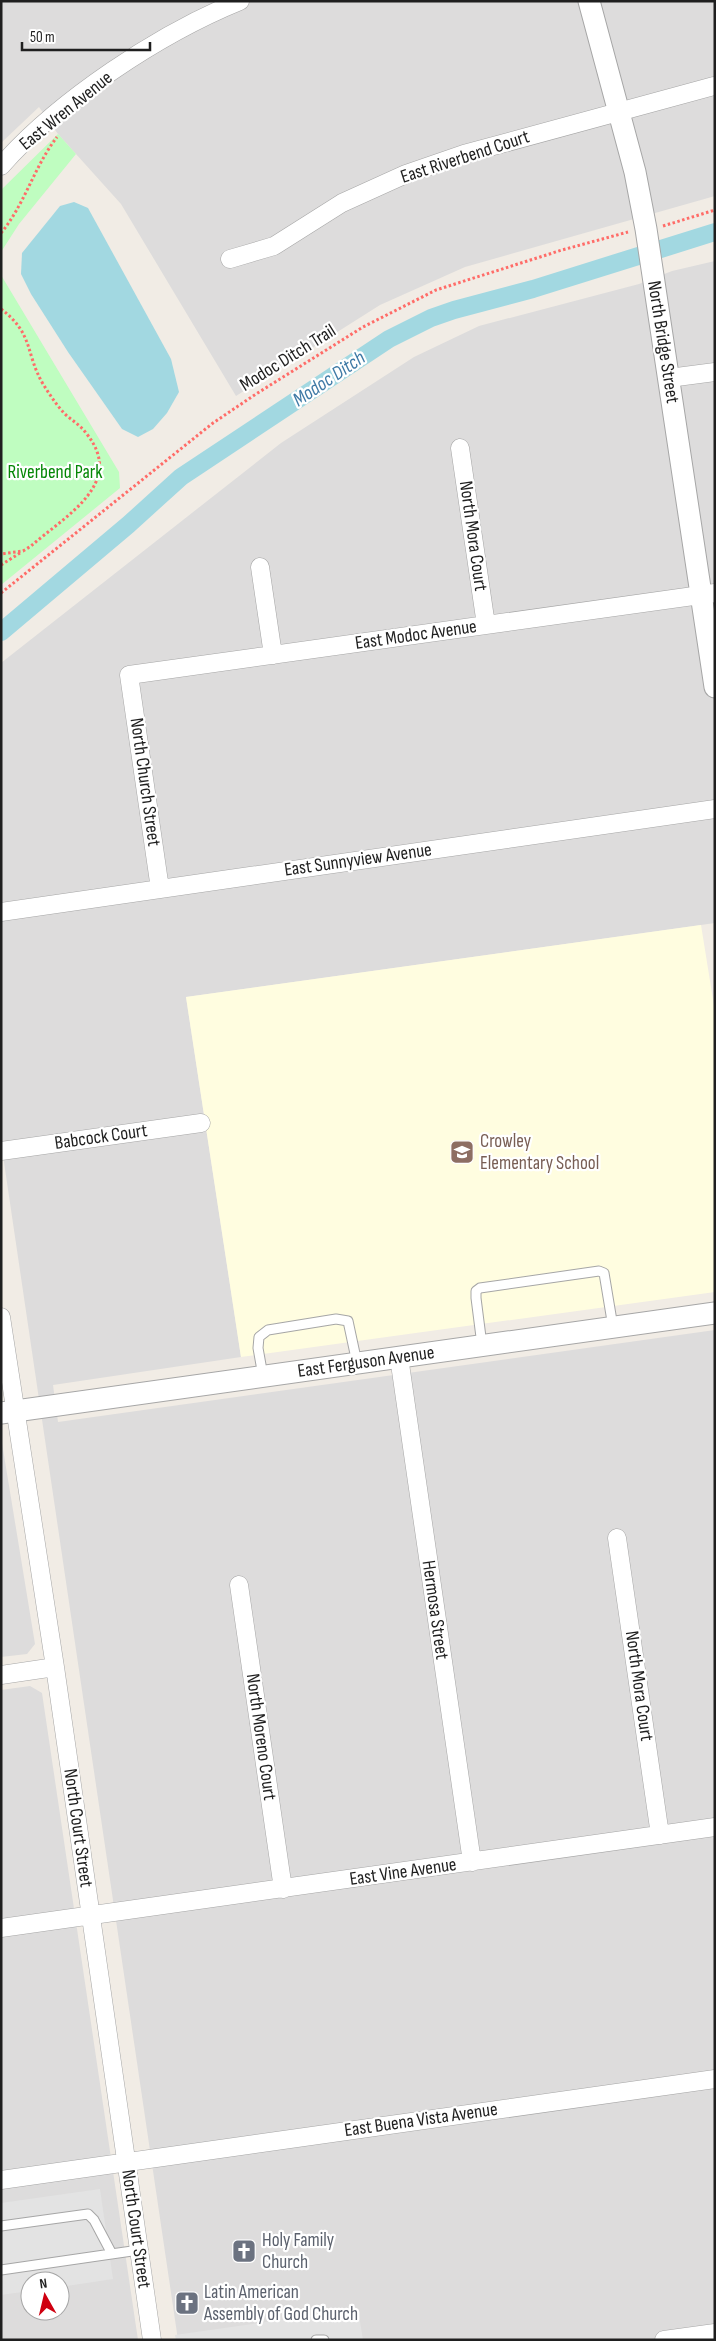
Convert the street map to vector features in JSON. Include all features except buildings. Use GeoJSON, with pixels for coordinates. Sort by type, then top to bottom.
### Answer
{"type":"FeatureCollection","features":[{"type":"Feature","properties":{"kind":"street","name":"East Wren Avenue"},"geometry":{"type":"LineString","coordinates":[[1,166],[46,124],[95,84],[155,44],[240,1]]}},
{"type":"Feature","properties":{"kind":"street","name":"North Bridge Street"},"geometry":{"type":"LineString","coordinates":[[589,1],[635,172],[648,229],[669,378],[708,593],[715,687]]}},
{"type":"Feature","properties":{"kind":"street","name":"East Riverbend Court"},"geometry":{"type":"LineString","coordinates":[[230,259],[274,246],[342,203],[406,174],[464,154],[714,86]]}},
{"type":"Feature","properties":{"kind":"street"},"geometry":{"type":"LineString","coordinates":[[669,378],[715,372]]}},
{"type":"Feature","properties":{"kind":"street","name":"North Mora Court"},"geometry":{"type":"LineString","coordinates":[[460,448],[486,624]]}},
{"type":"Feature","properties":{"kind":"street"},"geometry":{"type":"LineString","coordinates":[[260,567],[273,655]]}},
{"type":"Feature","properties":{"kind":"street","name":"East Modoc Avenue"},"geometry":{"type":"LineString","coordinates":[[129,675],[708,593]]}},
{"type":"Feature","properties":{"kind":"street","name":"North Church Street"},"geometry":{"type":"LineString","coordinates":[[129,675],[160,889]]}},
{"type":"Feature","properties":{"kind":"street","name":"East Sunnyview Avenue"},"geometry":{"type":"LineString","coordinates":[[1,912],[715,810]]}},
{"type":"Feature","properties":{"kind":"street","name":"Babcock Court"},"geometry":{"type":"LineString","coordinates":[[1,1151],[201,1123]]}},
{"type":"Feature","properties":{"kind":"street","name":"East Ferguson Avenue"},"geometry":{"type":"LineString","coordinates":[[9,1412],[715,1313]]}},
{"type":"Feature","properties":{"kind":"street","name":"North Court Street"},"geometry":{"type":"LineString","coordinates":[[1,1317],[9,1412],[55,1667],[152,2340]]}},
{"type":"Feature","properties":{"kind":"street","name":"Hermosa Street"},"geometry":{"type":"LineString","coordinates":[[399,1357],[472,1862]]}},
{"type":"Feature","properties":{"kind":"street","name":"North Mora Court"},"geometry":{"type":"LineString","coordinates":[[617,1538],[660,1835]]}},
{"type":"Feature","properties":{"kind":"street","name":"North Moreno Court"},"geometry":{"type":"LineString","coordinates":[[239,1585],[283,1889]]}},
{"type":"Feature","properties":{"kind":"street"},"geometry":{"type":"LineString","coordinates":[[1,1675],[55,1667]]}},
{"type":"Feature","properties":{"kind":"street","name":"East Vine Avenue"},"geometry":{"type":"LineString","coordinates":[[1,1928],[715,1827]]}},
{"type":"Feature","properties":{"kind":"street","name":"East Buena Vista Avenue"},"geometry":{"type":"LineString","coordinates":[[1,2180],[715,2079]]}},
{"type":"Feature","properties":{"kind":"street"},"geometry":{"type":"LineString","coordinates":[[664,2340],[715,2333]]}},
{"type":"Feature","properties":{"kind":"lane"},"geometry":{"type":"LineString","coordinates":[[482,1346],[476,1298],[476,1291],[480,1288],[589,1272],[599,1271],[604,1273],[613,1327]]}},
{"type":"Feature","properties":{"kind":"lane"},"geometry":{"type":"LineString","coordinates":[[263,1377],[258,1348],[259,1337],[268,1330],[336,1319],[348,1321],[357,1364]]}},
{"type":"Feature","properties":{"kind":"lane"},"geometry":{"type":"LineString","coordinates":[[1,2226],[88,2214],[94,2220],[112,2254]]}},
{"type":"Feature","properties":{"kind":"lane"},"geometry":{"type":"LineString","coordinates":[[1,2270],[139,2250]]}},
{"type":"Feature","properties":{"kind":"lane"},"geometry":{"type":"LineString","coordinates":[[316,2340],[324,2340]]}},
{"type":"Feature","properties":{"kind":"path"},"geometry":{"type":"LineString","coordinates":[[1,234],[23,197],[43,156],[58,136],[46,124]]}},
{"type":"Feature","properties":{"kind":"path","name":"Modoc Ditch Trail"},"geometry":{"type":"LineString","coordinates":[[1,594],[214,424],[256,394],[363,327],[436,290],[562,250],[715,210]]}},
{"type":"Feature","properties":{"kind":"path"},"geometry":{"type":"LineString","coordinates":[[1,309],[14,321],[26,337],[34,363],[52,398],[84,430],[94,443],[99,456],[99,474],[95,488],[85,499],[22,551],[1,565]]}},
{"type":"Feature","properties":{"kind":"path"},"geometry":{"type":"LineString","coordinates":[[1,554],[22,551]]}},
{"type":"Feature","properties":{"kind":"shaded area"},"geometry":{"type":"Polygon","coordinates":[[[1,1],[715,1],[715,196],[465,267],[380,305],[236,396],[121,204],[58,134],[39,107],[1,143],[1,1]]]}},
{"type":"Feature","properties":{"kind":"shaded area"},"geometry":{"type":"Polygon","coordinates":[[[715,261],[715,923],[186,997],[241,1357],[53,1385],[58,1422],[715,1330],[715,2340],[178,2340],[1,1142],[1,663],[281,443],[414,357],[479,326],[639,284],[672,271],[715,261]]]}},
{"type":"Feature","properties":{"kind":"shaded area","name":"Crowley Elementary School"},"geometry":{"type":"Polygon","coordinates":[[[701,925],[715,1012],[715,1292],[241,1357],[186,997],[701,925]]]}},
{"type":"Feature","properties":{"kind":"shaded area"},"geometry":{"type":"Polygon","coordinates":[[[1,1437],[35,1644],[27,1654],[1,1657],[1,1437]]]}},
{"type":"Feature","properties":{"kind":"shaded area"},"geometry":{"type":"Polygon","coordinates":[[[30,1686],[42,1693],[138,2340],[1,2340],[1,1690],[30,1686]]]}},
{"type":"Feature","properties":{"kind":"shaded area"},"geometry":{"type":"Polygon","coordinates":[[[100,2189],[113,2279],[70,2285],[70,2271],[20,2271],[20,2292],[1,2295],[1,2203],[100,2189]]]}},
{"type":"Feature","properties":{"kind":"shaded area"},"geometry":{"type":"Polygon","coordinates":[[[358,2309],[363,2340],[176,2340],[175,2335],[358,2309]]]}},
{"type":"Feature","properties":{"kind":"green space"},"geometry":{"type":"Polygon","coordinates":[[[58,134],[76,154],[19,224],[1,252],[1,190],[58,134]]]}},
{"type":"Feature","properties":{"kind":"green space","name":"Riverbend Park"},"geometry":{"type":"Polygon","coordinates":[[[1,275],[119,472],[120,488],[1,585],[1,275]]]}},
{"type":"Feature","properties":{"kind":"water"},"geometry":{"type":"Polygon","coordinates":[[[74,202],[88,208],[171,359],[179,392],[167,413],[153,429],[138,437],[122,429],[68,352],[31,294],[21,274],[22,253],[60,206],[74,202]]]}},
{"type":"Feature","properties":{"kind":"waterway","name":"Modoc Ditch"},"geometry":{"type":"LineString","coordinates":[[1,632],[128,525],[181,477],[389,339],[431,318],[454,310],[533,289],[715,232]]}},
{"type":"Feature","properties":{"kind":"place","name":"Crowley Elementary School"},"geometry":{"type":"Point","coordinates":[462,1152]}},
{"type":"Feature","properties":{"kind":"place","name":"Holy Family Church"},"geometry":{"type":"Point","coordinates":[244,2251]}},
{"type":"Feature","properties":{"kind":"place","name":"Latin American Assembly of God Church"},"geometry":{"type":"Point","coordinates":[187,2303]}}]}
